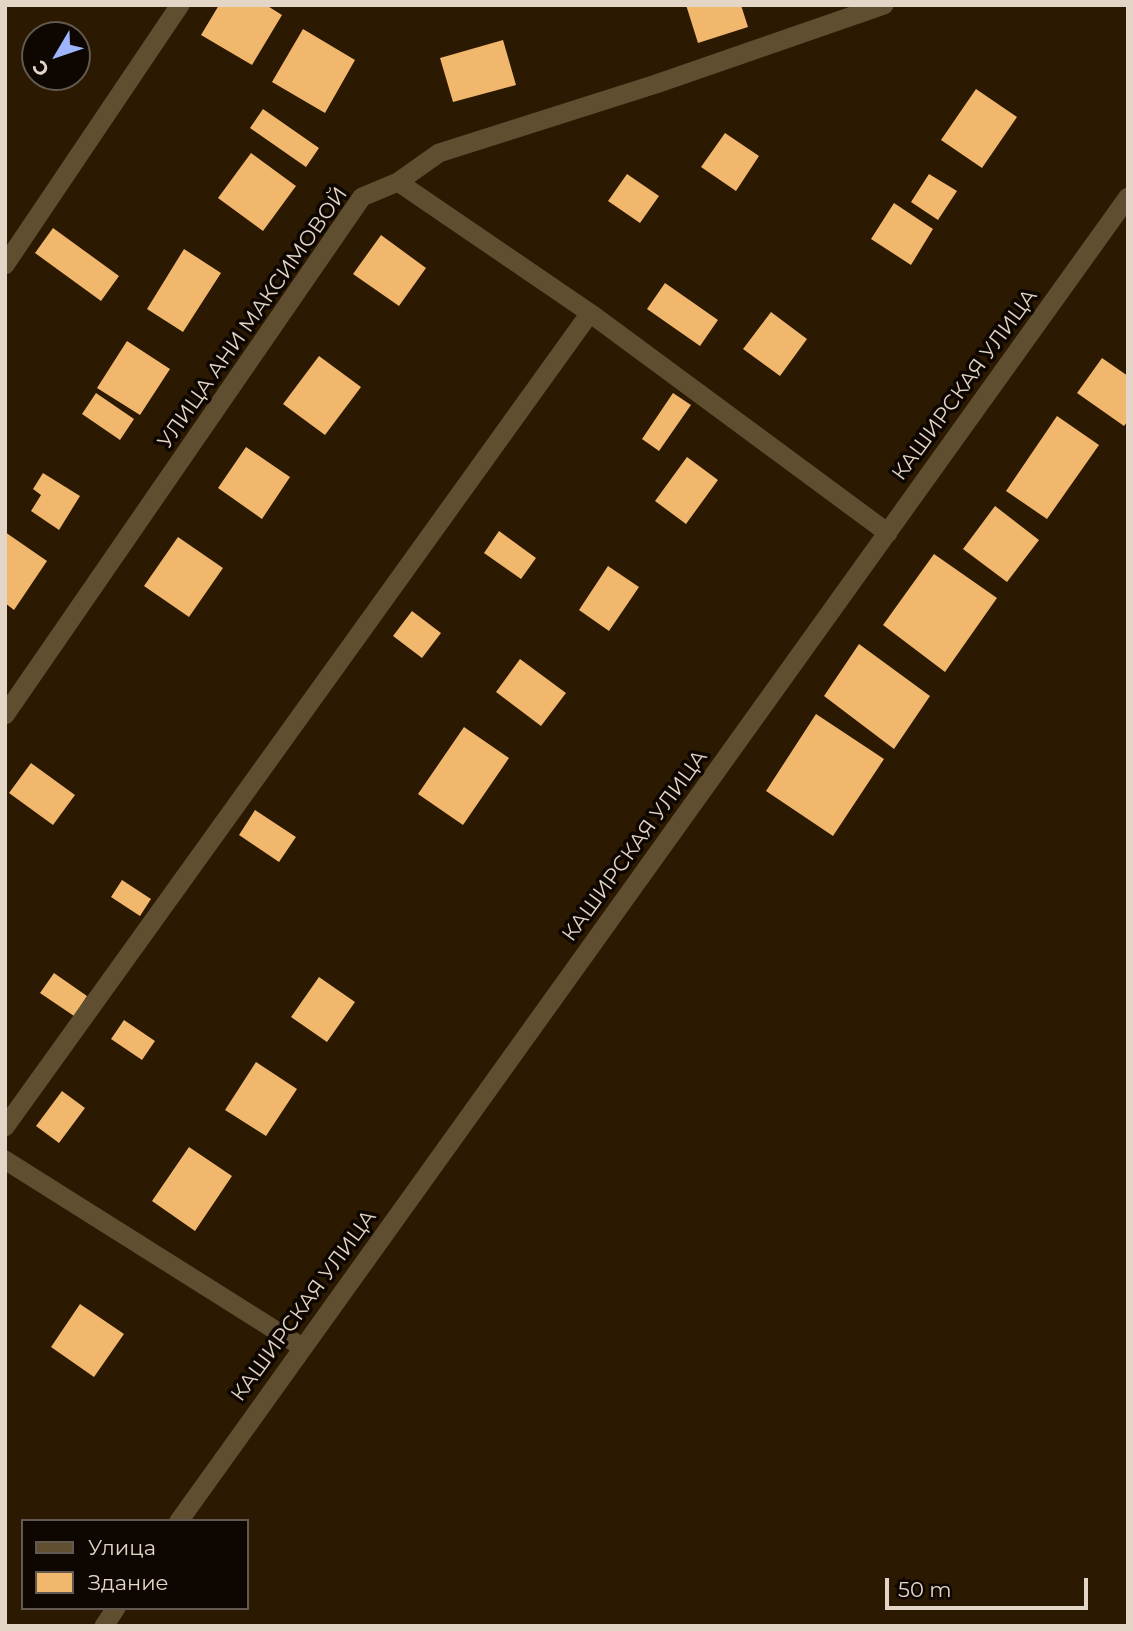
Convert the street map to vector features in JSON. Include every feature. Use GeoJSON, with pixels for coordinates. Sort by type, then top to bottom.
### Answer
{"type":"FeatureCollection","features":[{"type":"Feature","properties":{"kind":"street"},"geometry":{"type":"LineString","coordinates":[[5,265],[180,5]]}},
{"type":"Feature","properties":{"kind":"street","name":"УЛИЦА АНИ МАКСИМОВОЙ"},"geometry":{"type":"LineString","coordinates":[[5,715],[362,197],[398,182],[439,153],[656,84],[884,5]]}},
{"type":"Feature","properties":{"kind":"street"},"geometry":{"type":"LineString","coordinates":[[398,182],[590,313],[888,533]]}},
{"type":"Feature","properties":{"kind":"street","name":"КАШИРСКАЯ УЛИЦА"},"geometry":{"type":"LineString","coordinates":[[180,1519],[1128,197]]}},
{"type":"Feature","properties":{"kind":"street"},"geometry":{"type":"LineString","coordinates":[[5,1127],[590,313]]}},
{"type":"Feature","properties":{"kind":"street"},"geometry":{"type":"LineString","coordinates":[[5,1160],[302,1347]]}},
{"type":"Feature","properties":{"kind":"street"},"geometry":{"type":"LineString","coordinates":[[104,1626],[115,1610]]}},
{"type":"Feature","properties":{"kind":"building"},"geometry":{"type":"Polygon","coordinates":[[[219,5],[266,5],[282,15],[252,65],[201,35],[219,5]]]}},
{"type":"Feature","properties":{"kind":"building"},"geometry":{"type":"Polygon","coordinates":[[[686,5],[741,5],[748,27],[698,43],[686,5]]]}},
{"type":"Feature","properties":{"kind":"building"},"geometry":{"type":"Polygon","coordinates":[[[303,29],[355,60],[325,113],[272,82],[303,29]]]}},
{"type":"Feature","properties":{"kind":"building"},"geometry":{"type":"Polygon","coordinates":[[[503,40],[516,85],[453,102],[440,58],[503,40]]]}},
{"type":"Feature","properties":{"kind":"building"},"geometry":{"type":"Polygon","coordinates":[[[976,89],[1017,117],[982,168],[941,140],[976,89]]]}},
{"type":"Feature","properties":{"kind":"building"},"geometry":{"type":"Polygon","coordinates":[[[263,109],[319,148],[306,167],[250,128],[263,109]]]}},
{"type":"Feature","properties":{"kind":"building"},"geometry":{"type":"Polygon","coordinates":[[[725,133],[759,156],[736,191],[701,167],[725,133]]]}},
{"type":"Feature","properties":{"kind":"building"},"geometry":{"type":"Polygon","coordinates":[[[251,153],[296,186],[263,231],[218,198],[251,153]]]}},
{"type":"Feature","properties":{"kind":"building"},"geometry":{"type":"Polygon","coordinates":[[[627,174],[659,196],[640,223],[608,201],[627,174]]]}},
{"type":"Feature","properties":{"kind":"building"},"geometry":{"type":"Polygon","coordinates":[[[929,174],[957,191],[938,220],[911,202],[929,174]]]}},
{"type":"Feature","properties":{"kind":"building"},"geometry":{"type":"Polygon","coordinates":[[[894,203],[933,229],[911,265],[871,239],[894,203]]]}},
{"type":"Feature","properties":{"kind":"building"},"geometry":{"type":"Polygon","coordinates":[[[53,228],[119,276],[101,301],[35,253],[53,228]]]}},
{"type":"Feature","properties":{"kind":"building"},"geometry":{"type":"Polygon","coordinates":[[[381,235],[426,268],[399,306],[353,274],[381,235]]]}},
{"type":"Feature","properties":{"kind":"building"},"geometry":{"type":"Polygon","coordinates":[[[184,249],[221,273],[183,332],[147,309],[184,249]]]}},
{"type":"Feature","properties":{"kind":"building"},"geometry":{"type":"Polygon","coordinates":[[[665,283],[718,320],[700,346],[647,309],[665,283]]]}},
{"type":"Feature","properties":{"kind":"building"},"geometry":{"type":"Polygon","coordinates":[[[771,312],[807,339],[780,376],[743,349],[771,312]]]}},
{"type":"Feature","properties":{"kind":"building"},"geometry":{"type":"Polygon","coordinates":[[[127,341],[170,369],[140,415],[97,388],[127,341]]]}},
{"type":"Feature","properties":{"kind":"building"},"geometry":{"type":"Polygon","coordinates":[[[319,356],[361,387],[325,435],[283,404],[319,356]]]}},
{"type":"Feature","properties":{"kind":"building"},"geometry":{"type":"Polygon","coordinates":[[[1102,358],[1128,376],[1128,421],[1124,426],[1077,393],[1102,358]]]}},
{"type":"Feature","properties":{"kind":"building"},"geometry":{"type":"Polygon","coordinates":[[[96,393],[134,419],[120,440],[82,414],[96,393]]]}},
{"type":"Feature","properties":{"kind":"building"},"geometry":{"type":"Polygon","coordinates":[[[673,393],[691,405],[659,451],[642,439],[673,393]]]}},
{"type":"Feature","properties":{"kind":"building"},"geometry":{"type":"Polygon","coordinates":[[[1057,416],[1099,445],[1047,519],[1006,491],[1057,416]]]}},
{"type":"Feature","properties":{"kind":"building"},"geometry":{"type":"Polygon","coordinates":[[[246,447],[290,477],[262,519],[218,488],[246,447]]]}},
{"type":"Feature","properties":{"kind":"building"},"geometry":{"type":"Polygon","coordinates":[[[687,457],[718,480],[686,524],[655,501],[687,457]]]}},
{"type":"Feature","properties":{"kind":"building"},"geometry":{"type":"Polygon","coordinates":[[[43,473],[80,496],[59,530],[31,511],[41,495],[33,489],[43,473]]]}},
{"type":"Feature","properties":{"kind":"building"},"geometry":{"type":"Polygon","coordinates":[[[995,506],[1039,540],[1007,582],[963,549],[995,506]]]}},
{"type":"Feature","properties":{"kind":"building"},"geometry":{"type":"Polygon","coordinates":[[[499,531],[536,558],[521,579],[484,553],[499,531]]]}},
{"type":"Feature","properties":{"kind":"building"},"geometry":{"type":"Polygon","coordinates":[[[5,532],[47,561],[14,610],[5,603],[5,532]]]}},
{"type":"Feature","properties":{"kind":"building"},"geometry":{"type":"Polygon","coordinates":[[[178,537],[223,568],[189,617],[144,586],[178,537]]]}},
{"type":"Feature","properties":{"kind":"building"},"geometry":{"type":"Polygon","coordinates":[[[934,554],[997,598],[945,672],[883,625],[934,554]]]}},
{"type":"Feature","properties":{"kind":"building"},"geometry":{"type":"Polygon","coordinates":[[[608,566],[639,587],[609,631],[579,610],[608,566]]]}},
{"type":"Feature","properties":{"kind":"building"},"geometry":{"type":"Polygon","coordinates":[[[412,611],[441,633],[422,658],[393,636],[412,611]]]}},
{"type":"Feature","properties":{"kind":"building"},"geometry":{"type":"Polygon","coordinates":[[[859,644],[930,696],[894,749],[824,696],[859,644]]]}},
{"type":"Feature","properties":{"kind":"building"},"geometry":{"type":"Polygon","coordinates":[[[520,659],[566,693],[541,726],[496,692],[520,659]]]}},
{"type":"Feature","properties":{"kind":"building"},"geometry":{"type":"Polygon","coordinates":[[[816,714],[884,759],[833,836],[766,791],[816,714]]]}},
{"type":"Feature","properties":{"kind":"building"},"geometry":{"type":"Polygon","coordinates":[[[464,727],[509,758],[463,825],[418,794],[464,727]]]}},
{"type":"Feature","properties":{"kind":"building"},"geometry":{"type":"Polygon","coordinates":[[[31,763],[75,795],[53,825],[9,793],[31,763]]]}},
{"type":"Feature","properties":{"kind":"building"},"geometry":{"type":"Polygon","coordinates":[[[255,810],[296,837],[279,862],[239,835],[255,810]]]}},
{"type":"Feature","properties":{"kind":"building"},"geometry":{"type":"Polygon","coordinates":[[[122,880],[151,899],[140,916],[111,897],[122,880]]]}},
{"type":"Feature","properties":{"kind":"building"},"geometry":{"type":"Polygon","coordinates":[[[54,973],[87,996],[74,1016],[40,993],[54,973]]]}},
{"type":"Feature","properties":{"kind":"building"},"geometry":{"type":"Polygon","coordinates":[[[319,977],[355,1002],[327,1042],[291,1017],[319,977]]]}},
{"type":"Feature","properties":{"kind":"building"},"geometry":{"type":"Polygon","coordinates":[[[124,1020],[155,1041],[142,1060],[111,1039],[124,1020]]]}},
{"type":"Feature","properties":{"kind":"building"},"geometry":{"type":"Polygon","coordinates":[[[256,1062],[297,1089],[266,1136],[225,1110],[256,1062]]]}},
{"type":"Feature","properties":{"kind":"building"},"geometry":{"type":"Polygon","coordinates":[[[62,1091],[85,1108],[59,1143],[36,1126],[62,1091]]]}},
{"type":"Feature","properties":{"kind":"building"},"geometry":{"type":"Polygon","coordinates":[[[189,1147],[232,1176],[195,1231],[152,1201],[189,1147]]]}},
{"type":"Feature","properties":{"kind":"building"},"geometry":{"type":"Polygon","coordinates":[[[80,1304],[124,1334],[94,1377],[51,1347],[80,1304]]]}}]}
